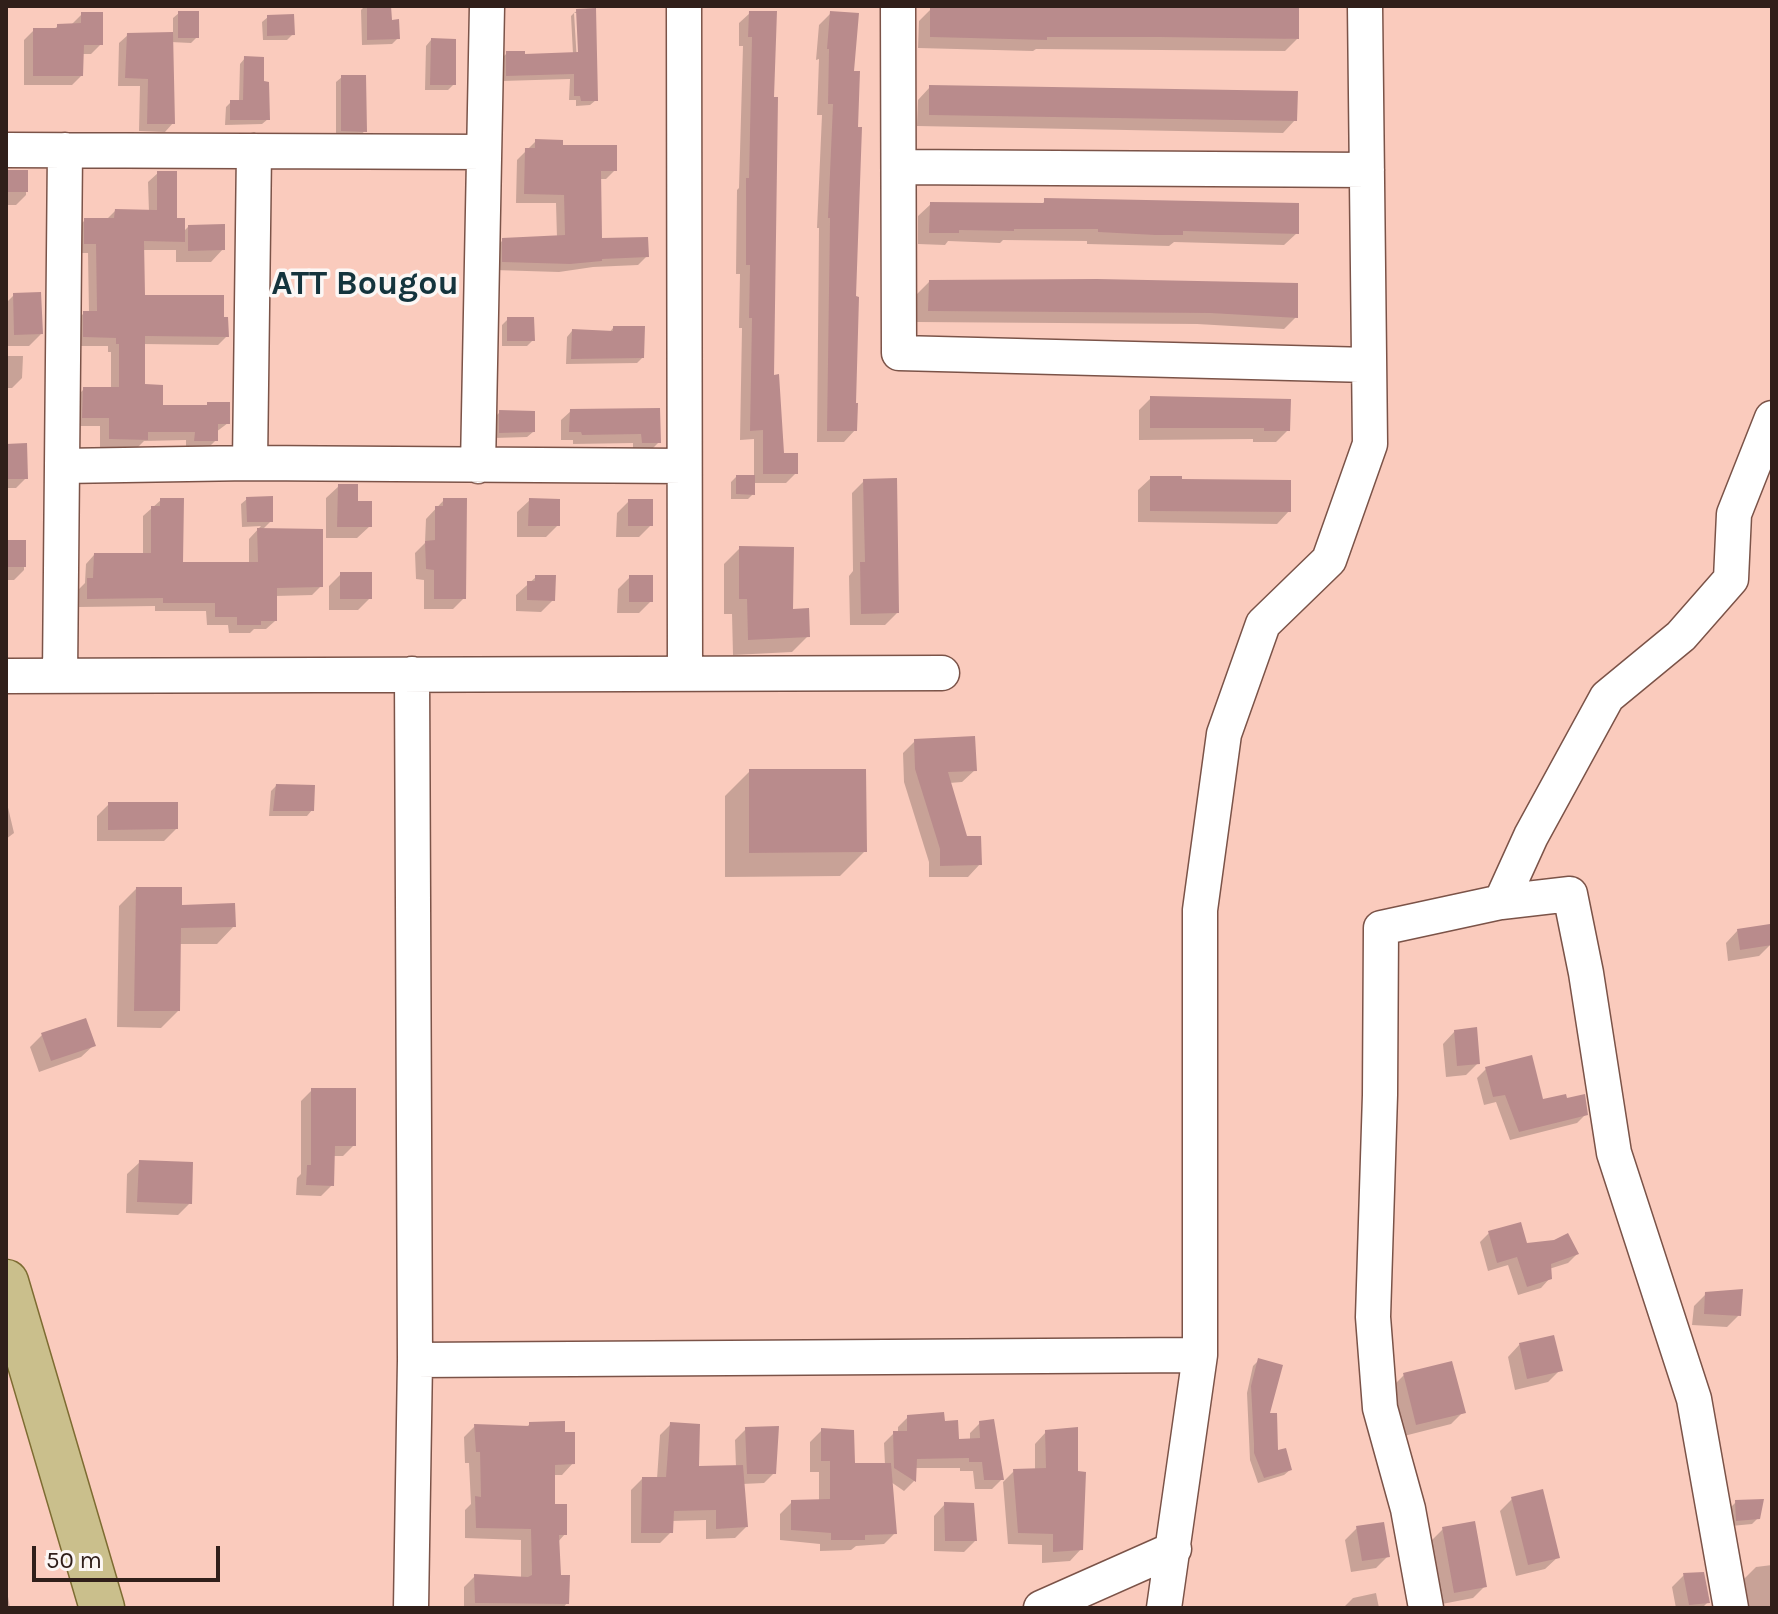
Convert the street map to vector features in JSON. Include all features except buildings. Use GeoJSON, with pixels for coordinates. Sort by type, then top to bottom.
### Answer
{"type":"FeatureCollection","features":[{"type":"Feature","properties":{"kind":"main road"},"geometry":{"type":"LineString","coordinates":[[6,1282],[102,1608]]}},
{"type":"Feature","properties":{"kind":"street"},"geometry":{"type":"LineString","coordinates":[[478,466],[487,6]]}},
{"type":"Feature","properties":{"kind":"street"},"geometry":{"type":"LineString","coordinates":[[684,6],[685,674]]}},
{"type":"Feature","properties":{"kind":"street"},"geometry":{"type":"LineString","coordinates":[[898,6],[899,353],[1369,365]]}},
{"type":"Feature","properties":{"kind":"street"},"geometry":{"type":"LineString","coordinates":[[1164,1608],[1200,1355],[1200,910],[1224,734],[1263,624],[1329,560],[1370,444],[1365,6]]}},
{"type":"Feature","properties":{"kind":"street"},"geometry":{"type":"LineString","coordinates":[[6,150],[484,152]]}},
{"type":"Feature","properties":{"kind":"street"},"geometry":{"type":"LineString","coordinates":[[60,675],[65,150]]}},
{"type":"Feature","properties":{"kind":"street"},"geometry":{"type":"LineString","coordinates":[[250,463],[254,151]]}},
{"type":"Feature","properties":{"kind":"street"},"geometry":{"type":"LineString","coordinates":[[899,167],[1367,170]]}},
{"type":"Feature","properties":{"kind":"street"},"geometry":{"type":"LineString","coordinates":[[1501,902],[1531,836],[1607,697],[1681,636],[1731,579],[1734,514],[1772,418]]}},
{"type":"Feature","properties":{"kind":"street"},"geometry":{"type":"LineString","coordinates":[[62,466],[250,463],[683,466]]}},
{"type":"Feature","properties":{"kind":"street"},"geometry":{"type":"LineString","coordinates":[[6,676],[942,673]]}},
{"type":"Feature","properties":{"kind":"street"},"geometry":{"type":"LineString","coordinates":[[411,1608],[415,1360],[412,674]]}},
{"type":"Feature","properties":{"kind":"street"},"geometry":{"type":"LineString","coordinates":[[1426,1608],[1408,1509],[1380,1408],[1373,1317],[1380,1095],[1381,928],[1501,902],[1570,894],[1586,973],[1614,1153],[1694,1399],[1731,1608]]}},
{"type":"Feature","properties":{"kind":"street"},"geometry":{"type":"LineString","coordinates":[[415,1360],[1200,1355]]}},
{"type":"Feature","properties":{"kind":"street"},"geometry":{"type":"LineString","coordinates":[[1041,1608],[1174,1549]]}},
{"type":"Feature","properties":{"kind":"district","name":"ATT Bougou"},"geometry":{"type":"Point","coordinates":[365,284]}}]}
